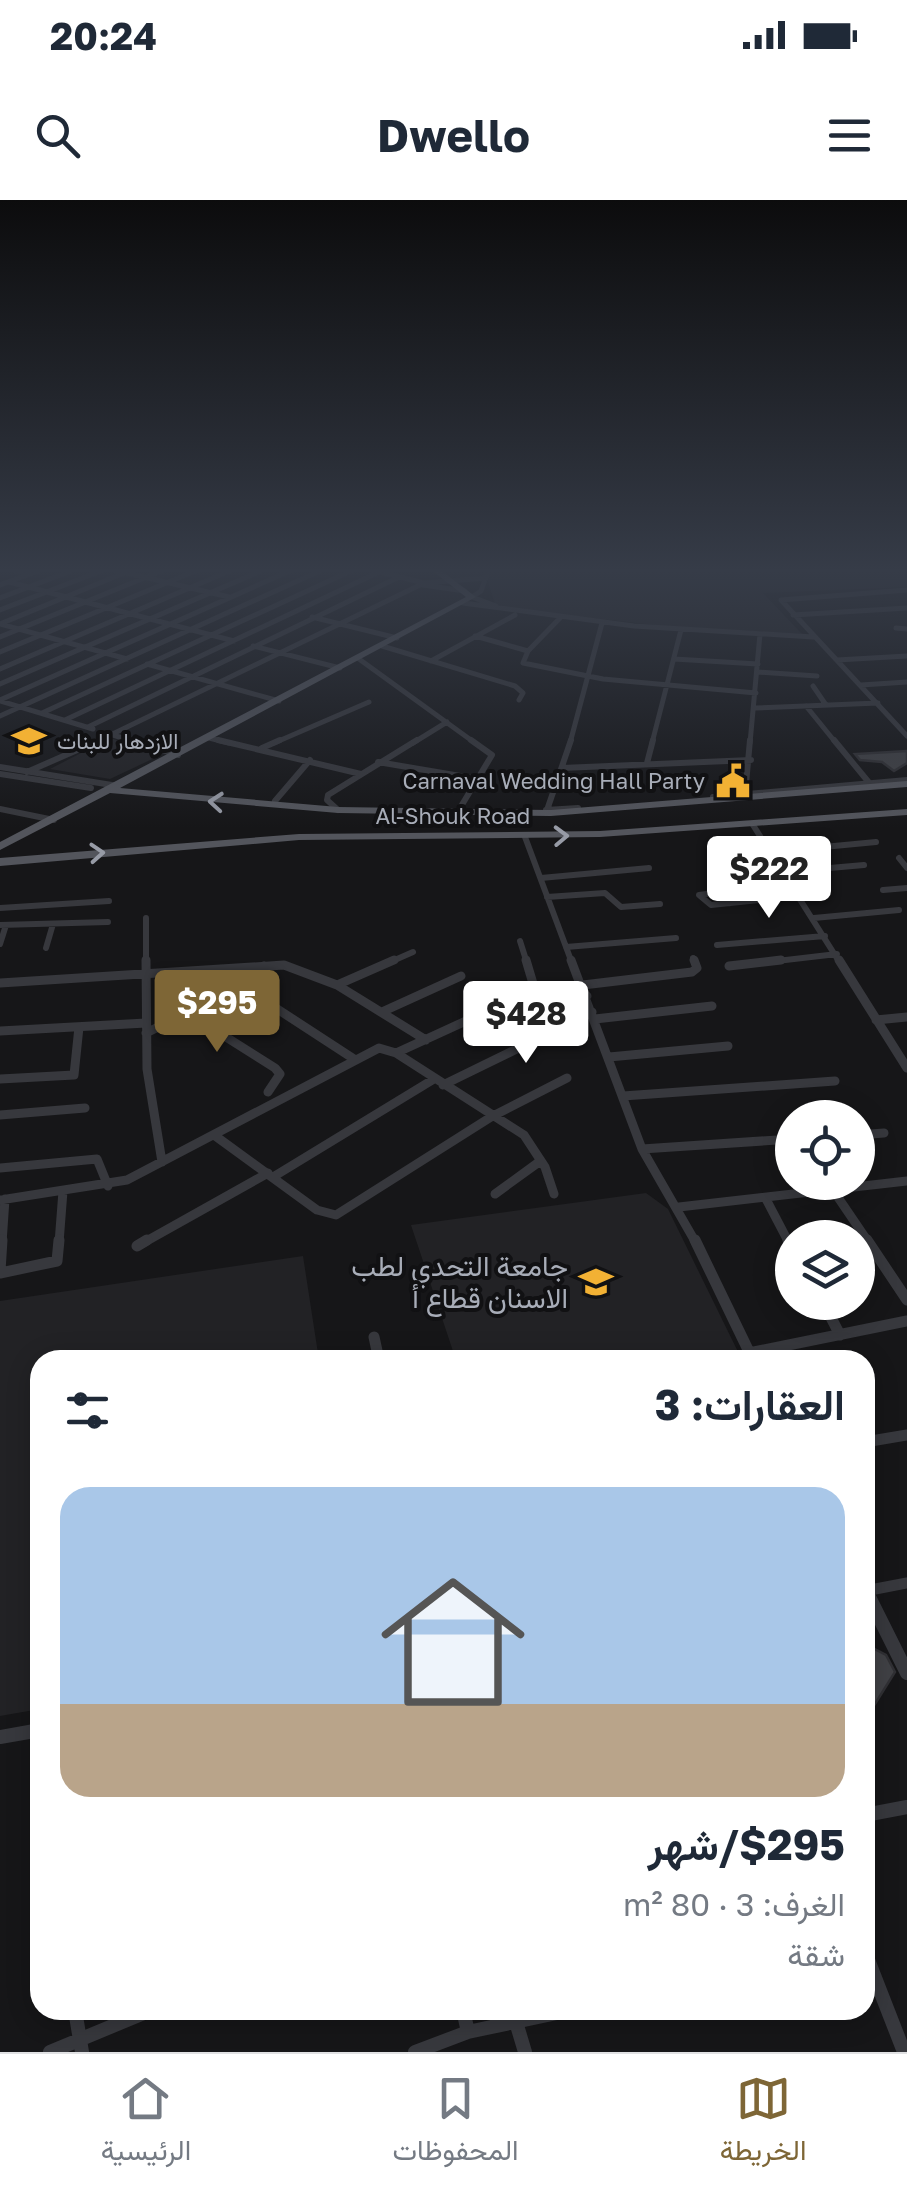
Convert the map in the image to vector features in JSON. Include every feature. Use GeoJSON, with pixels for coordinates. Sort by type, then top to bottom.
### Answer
{"type":"FeatureCollection","features":[{"type":"Feature","properties":{"kind":"main road"},"geometry":{"type":"LineString","coordinates":[[0,848],[364,655]]}},
{"type":"Feature","properties":{"kind":"main road","name":"Al-Shouk Road"},"geometry":{"type":"LineString","coordinates":[[114,788],[338,810],[546,812],[907,782]]}},
{"type":"Feature","properties":{"kind":"main road","name":"Al-Shouk Road"},"geometry":{"type":"LineString","coordinates":[[0,862],[234,846],[314,836],[525,836],[753,825],[907,812]]}},
{"type":"Feature","properties":{"kind":"street"},"geometry":{"type":"LineString","coordinates":[[0,668],[30,655]]}},
{"type":"Feature","properties":{"kind":"street"},"geometry":{"type":"LineString","coordinates":[[0,684],[64,655]]}},
{"type":"Feature","properties":{"kind":"street"},"geometry":{"type":"LineString","coordinates":[[0,700],[101,655]]}},
{"type":"Feature","properties":{"kind":"street"},"geometry":{"type":"LineString","coordinates":[[116,655],[279,701]]}},
{"type":"Feature","properties":{"kind":"street"},"geometry":{"type":"LineString","coordinates":[[0,716],[132,655]]}},
{"type":"Feature","properties":{"kind":"street"},"geometry":{"type":"LineString","coordinates":[[42,714],[168,655]]}},
{"type":"Feature","properties":{"kind":"street"},"geometry":{"type":"LineString","coordinates":[[65,720],[200,655]]}},
{"type":"Feature","properties":{"kind":"street"},"geometry":{"type":"LineString","coordinates":[[88,727],[235,655]]}},
{"type":"Feature","properties":{"kind":"street"},"geometry":{"type":"LineString","coordinates":[[28,772],[273,655]]}},
{"type":"Feature","properties":{"kind":"street"},"geometry":{"type":"LineString","coordinates":[[293,655],[340,668]]}},
{"type":"Feature","properties":{"kind":"street"},"geometry":{"type":"LineString","coordinates":[[413,655],[515,686],[523,692],[519,700]]}},
{"type":"Feature","properties":{"kind":"street"},"geometry":{"type":"LineString","coordinates":[[431,661],[441,655]]}},
{"type":"Feature","properties":{"kind":"street"},"geometry":{"type":"LineString","coordinates":[[526,655],[522,663],[589,677],[756,693]]}},
{"type":"Feature","properties":{"kind":"street"},"geometry":{"type":"LineString","coordinates":[[546,812],[594,655]]}},
{"type":"Feature","properties":{"kind":"street"},"geometry":{"type":"LineString","coordinates":[[647,763],[675,655]]}},
{"type":"Feature","properties":{"kind":"street"},"geometry":{"type":"LineString","coordinates":[[745,796],[759,655]]}},
{"type":"Feature","properties":{"kind":"street"},"geometry":{"type":"LineString","coordinates":[[832,655],[907,736]]}},
{"type":"Feature","properties":{"kind":"street"},"geometry":{"type":"LineString","coordinates":[[837,660],[907,656]]}},
{"type":"Feature","properties":{"kind":"street"},"geometry":{"type":"LineString","coordinates":[[359,658],[492,755],[457,812]]}},
{"type":"Feature","properties":{"kind":"street"},"geometry":{"type":"LineString","coordinates":[[674,659],[817,676]]}},
{"type":"Feature","properties":{"kind":"street"},"geometry":{"type":"LineString","coordinates":[[861,685],[907,682]]}},
{"type":"Feature","properties":{"kind":"street"},"geometry":{"type":"LineString","coordinates":[[813,686],[826,706]]}},
{"type":"Feature","properties":{"kind":"street"},"geometry":{"type":"LineString","coordinates":[[0,700],[178,755]]}},
{"type":"Feature","properties":{"kind":"street"},"geometry":{"type":"LineString","coordinates":[[262,748],[369,702]]}},
{"type":"Feature","properties":{"kind":"street"},"geometry":{"type":"LineString","coordinates":[[755,708],[878,704]]}},
{"type":"Feature","properties":{"kind":"street"},"geometry":{"type":"LineString","coordinates":[[806,706],[871,785]]}},
{"type":"Feature","properties":{"kind":"street"},"geometry":{"type":"LineString","coordinates":[[338,810],[327,796],[447,722]]}},
{"type":"Feature","properties":{"kind":"street"},"geometry":{"type":"LineString","coordinates":[[210,738],[361,774]]}},
{"type":"Feature","properties":{"kind":"street"},"geometry":{"type":"LineString","coordinates":[[275,801],[310,760]]}},
{"type":"Feature","properties":{"kind":"street"},"geometry":{"type":"LineString","coordinates":[[562,768],[751,760]]}},
{"type":"Feature","properties":{"kind":"street"},"geometry":{"type":"LineString","coordinates":[[378,762],[478,779]]}},
{"type":"Feature","properties":{"kind":"street"},"geometry":{"type":"LineString","coordinates":[[0,771],[28,772],[114,788]]}},
{"type":"Feature","properties":{"kind":"street"},"geometry":{"type":"LineString","coordinates":[[0,771],[114,788]]}},
{"type":"Feature","properties":{"kind":"street"},"geometry":{"type":"LineString","coordinates":[[0,810],[54,820]]}},
{"type":"Feature","properties":{"kind":"street"},"geometry":{"type":"LineString","coordinates":[[753,825],[907,1068]]}},
{"type":"Feature","properties":{"kind":"street"},"geometry":{"type":"LineString","coordinates":[[525,836],[642,1149],[658,1182],[679,1207],[748,1350]]}},
{"type":"Feature","properties":{"kind":"street"},"geometry":{"type":"LineString","coordinates":[[770,852],[876,842]]}},
{"type":"Feature","properties":{"kind":"street"},"geometry":{"type":"LineString","coordinates":[[899,858],[907,868]]}},
{"type":"Feature","properties":{"kind":"street"},"geometry":{"type":"LineString","coordinates":[[784,872],[864,865]]}},
{"type":"Feature","properties":{"kind":"street"},"geometry":{"type":"LineString","coordinates":[[541,878],[648,868]]}},
{"type":"Feature","properties":{"kind":"street"},"geometry":{"type":"LineString","coordinates":[[884,890],[907,888]]}},
{"type":"Feature","properties":{"kind":"street"},"geometry":{"type":"LineString","coordinates":[[547,897],[605,893],[621,907],[660,904]]}},
{"type":"Feature","properties":{"kind":"street"},"geometry":{"type":"LineString","coordinates":[[730,903],[799,896]]}},
{"type":"Feature","properties":{"kind":"street"},"geometry":{"type":"LineString","coordinates":[[0,908],[110,901]]}},
{"type":"Feature","properties":{"kind":"street"},"geometry":{"type":"LineString","coordinates":[[86,902],[88,923]]}},
{"type":"Feature","properties":{"kind":"street"},"geometry":{"type":"LineString","coordinates":[[814,918],[899,910]]}},
{"type":"Feature","properties":{"kind":"street"},"geometry":{"type":"LineString","coordinates":[[146,918],[146,1028],[162,1162]]}},
{"type":"Feature","properties":{"kind":"street"},"geometry":{"type":"LineString","coordinates":[[0,944],[3,925],[108,922]]}},
{"type":"Feature","properties":{"kind":"street"},"geometry":{"type":"LineString","coordinates":[[46,948],[52,924]]}},
{"type":"Feature","properties":{"kind":"street"},"geometry":{"type":"LineString","coordinates":[[717,944],[825,936]]}},
{"type":"Feature","properties":{"kind":"street"},"geometry":{"type":"LineString","coordinates":[[566,947],[676,938]]}},
{"type":"Feature","properties":{"kind":"street"},"geometry":{"type":"LineString","coordinates":[[520,941],[537,996],[587,996]]}},
{"type":"Feature","properties":{"kind":"street"},"geometry":{"type":"LineString","coordinates":[[337,985],[413,952]]}},
{"type":"Feature","properties":{"kind":"street"},"geometry":{"type":"LineString","coordinates":[[729,966],[836,954]]}},
{"type":"Feature","properties":{"kind":"street"},"geometry":{"type":"LineString","coordinates":[[583,985],[692,972],[697,968],[693,958]]}},
{"type":"Feature","properties":{"kind":"street"},"geometry":{"type":"LineString","coordinates":[[0,1030],[146,1028],[188,1013],[242,986],[265,965]]}},
{"type":"Feature","properties":{"kind":"street"},"geometry":{"type":"LineString","coordinates":[[0,983],[265,965],[295,967],[384,1011],[426,1040]]}},
{"type":"Feature","properties":{"kind":"street"},"geometry":{"type":"LineString","coordinates":[[384,1011],[461,976]]}},
{"type":"Feature","properties":{"kind":"street"},"geometry":{"type":"LineString","coordinates":[[242,986],[354,1059]]}},
{"type":"Feature","properties":{"kind":"street"},"geometry":{"type":"LineString","coordinates":[[396,1054],[503,1004]]}},
{"type":"Feature","properties":{"kind":"street"},"geometry":{"type":"LineString","coordinates":[[137,1246],[438,1082],[594,1016],[712,1006]]}},
{"type":"Feature","properties":{"kind":"street"},"geometry":{"type":"LineString","coordinates":[[188,1013],[246,1052],[275,1064],[280,1074],[268,1092]]}},
{"type":"Feature","properties":{"kind":"street"},"geometry":{"type":"LineString","coordinates":[[876,1020],[907,1017]]}},
{"type":"Feature","properties":{"kind":"street"},"geometry":{"type":"LineString","coordinates":[[0,1079],[74,1074],[79,1027]]}},
{"type":"Feature","properties":{"kind":"street"},"geometry":{"type":"LineString","coordinates":[[609,1058],[728,1046]]}},
{"type":"Feature","properties":{"kind":"street"},"geometry":{"type":"LineString","coordinates":[[62,1191],[57,1262],[0,1272],[3,1199],[62,1191],[108,1186],[162,1162],[378,1048],[396,1054],[524,1135],[554,1194]]}},
{"type":"Feature","properties":{"kind":"street"},"geometry":{"type":"LineString","coordinates":[[214,1135],[320,1212],[336,1215],[491,1117],[567,1078]]}},
{"type":"Feature","properties":{"kind":"street"},"geometry":{"type":"LineString","coordinates":[[624,1096],[836,1081]]}},
{"type":"Feature","properties":{"kind":"street"},"geometry":{"type":"LineString","coordinates":[[0,1115],[84,1108]]}},
{"type":"Feature","properties":{"kind":"street"},"geometry":{"type":"LineString","coordinates":[[875,1133],[884,1133]]}},
{"type":"Feature","properties":{"kind":"street"},"geometry":{"type":"LineString","coordinates":[[642,1149],[775,1140]]}},
{"type":"Feature","properties":{"kind":"street"},"geometry":{"type":"LineString","coordinates":[[0,1168],[97,1159],[102,1162],[108,1186]]}},
{"type":"Feature","properties":{"kind":"street"},"geometry":{"type":"LineString","coordinates":[[496,1194],[540,1162]]}},
{"type":"Feature","properties":{"kind":"street"},"geometry":{"type":"LineString","coordinates":[[875,1186],[905,1184]]}},
{"type":"Feature","properties":{"kind":"street"},"geometry":{"type":"LineString","coordinates":[[679,1207],[775,1198]]}},
{"type":"Feature","properties":{"kind":"street"},"geometry":{"type":"LineString","coordinates":[[766,1199],[777,1220]]}},
{"type":"Feature","properties":{"kind":"street"},"geometry":{"type":"LineString","coordinates":[[840,1200],[907,1300]]}},
{"type":"Feature","properties":{"kind":"street"},"geometry":{"type":"LineString","coordinates":[[832,1320],[840,1335]]}},
{"type":"Feature","properties":{"kind":"street"},"geometry":{"type":"LineString","coordinates":[[776,1350],[907,1322]]}},
{"type":"Feature","properties":{"kind":"street"},"geometry":{"type":"LineString","coordinates":[[374,1337],[377,1350]]}},
{"type":"Feature","properties":{"kind":"street"},"geometry":{"type":"LineString","coordinates":[[875,1440],[907,1435]]}},
{"type":"Feature","properties":{"kind":"street"},"geometry":{"type":"LineString","coordinates":[[875,1588],[907,1583]]}},
{"type":"Feature","properties":{"kind":"street"},"geometry":{"type":"LineString","coordinates":[[875,1608],[907,1673]]}},
{"type":"Feature","properties":{"kind":"street"},"geometry":{"type":"LineString","coordinates":[[0,1737],[30,1732]]}},
{"type":"Feature","properties":{"kind":"street"},"geometry":{"type":"LineString","coordinates":[[875,1813],[907,1807]]}},
{"type":"Feature","properties":{"kind":"street"},"geometry":{"type":"LineString","coordinates":[[875,1978],[904,2052]]}},
{"type":"Feature","properties":{"kind":"street"},"geometry":{"type":"LineString","coordinates":[[77,2020],[81,2047]]}},
{"type":"Feature","properties":{"kind":"street"},"geometry":{"type":"LineString","coordinates":[[50,2052],[81,2047],[133,2020]]}},
{"type":"Feature","properties":{"kind":"street"},"geometry":{"type":"LineString","coordinates":[[465,2020],[468,2032]]}},
{"type":"Feature","properties":{"kind":"street"},"geometry":{"type":"LineString","coordinates":[[415,2052],[468,2032],[525,2020]]}},
{"type":"Feature","properties":{"kind":"street"},"geometry":{"type":"LineString","coordinates":[[516,2022],[524,2052]]}},
{"type":"Feature","properties":{"kind":"shaded area"},"geometry":{"type":"Polygon","coordinates":[[[110,738],[163,754],[110,779],[50,769],[110,738]]]}},
{"type":"Feature","properties":{"kind":"shaded area"},"geometry":{"type":"Polygon","coordinates":[[[646,1193],[668,1209],[737,1350],[453,1350],[411,1225],[646,1193]]]}},
{"type":"Feature","properties":{"kind":"shaded area"},"geometry":{"type":"Polygon","coordinates":[[[303,1256],[317,1350],[30,1350],[30,1711],[0,1716],[0,1301],[303,1256]]]}},
{"type":"Feature","properties":{"kind":"building"},"geometry":{"type":"Polygon","coordinates":[[[907,751],[907,763],[894,771],[882,762],[860,760],[855,754],[907,751]]]}},
{"type":"Feature","properties":{"kind":"building"},"geometry":{"type":"Polygon","coordinates":[[[875,1649],[886,1655],[895,1672],[875,1704],[875,1649]]]}},
{"type":"Feature","properties":{"kind":"place","name":"الازدهار للبنات"},"geometry":{"type":"Point","coordinates":[29,741]}},
{"type":"Feature","properties":{"kind":"place","name":"Carnaval Wedding Hall Party"},"geometry":{"type":"Point","coordinates":[733,781]}},
{"type":"Feature","properties":{"kind":"place","name":"جامعة التحدي لطب الاسنان قطاع أ"},"geometry":{"type":"Point","coordinates":[596,1282]}}]}
